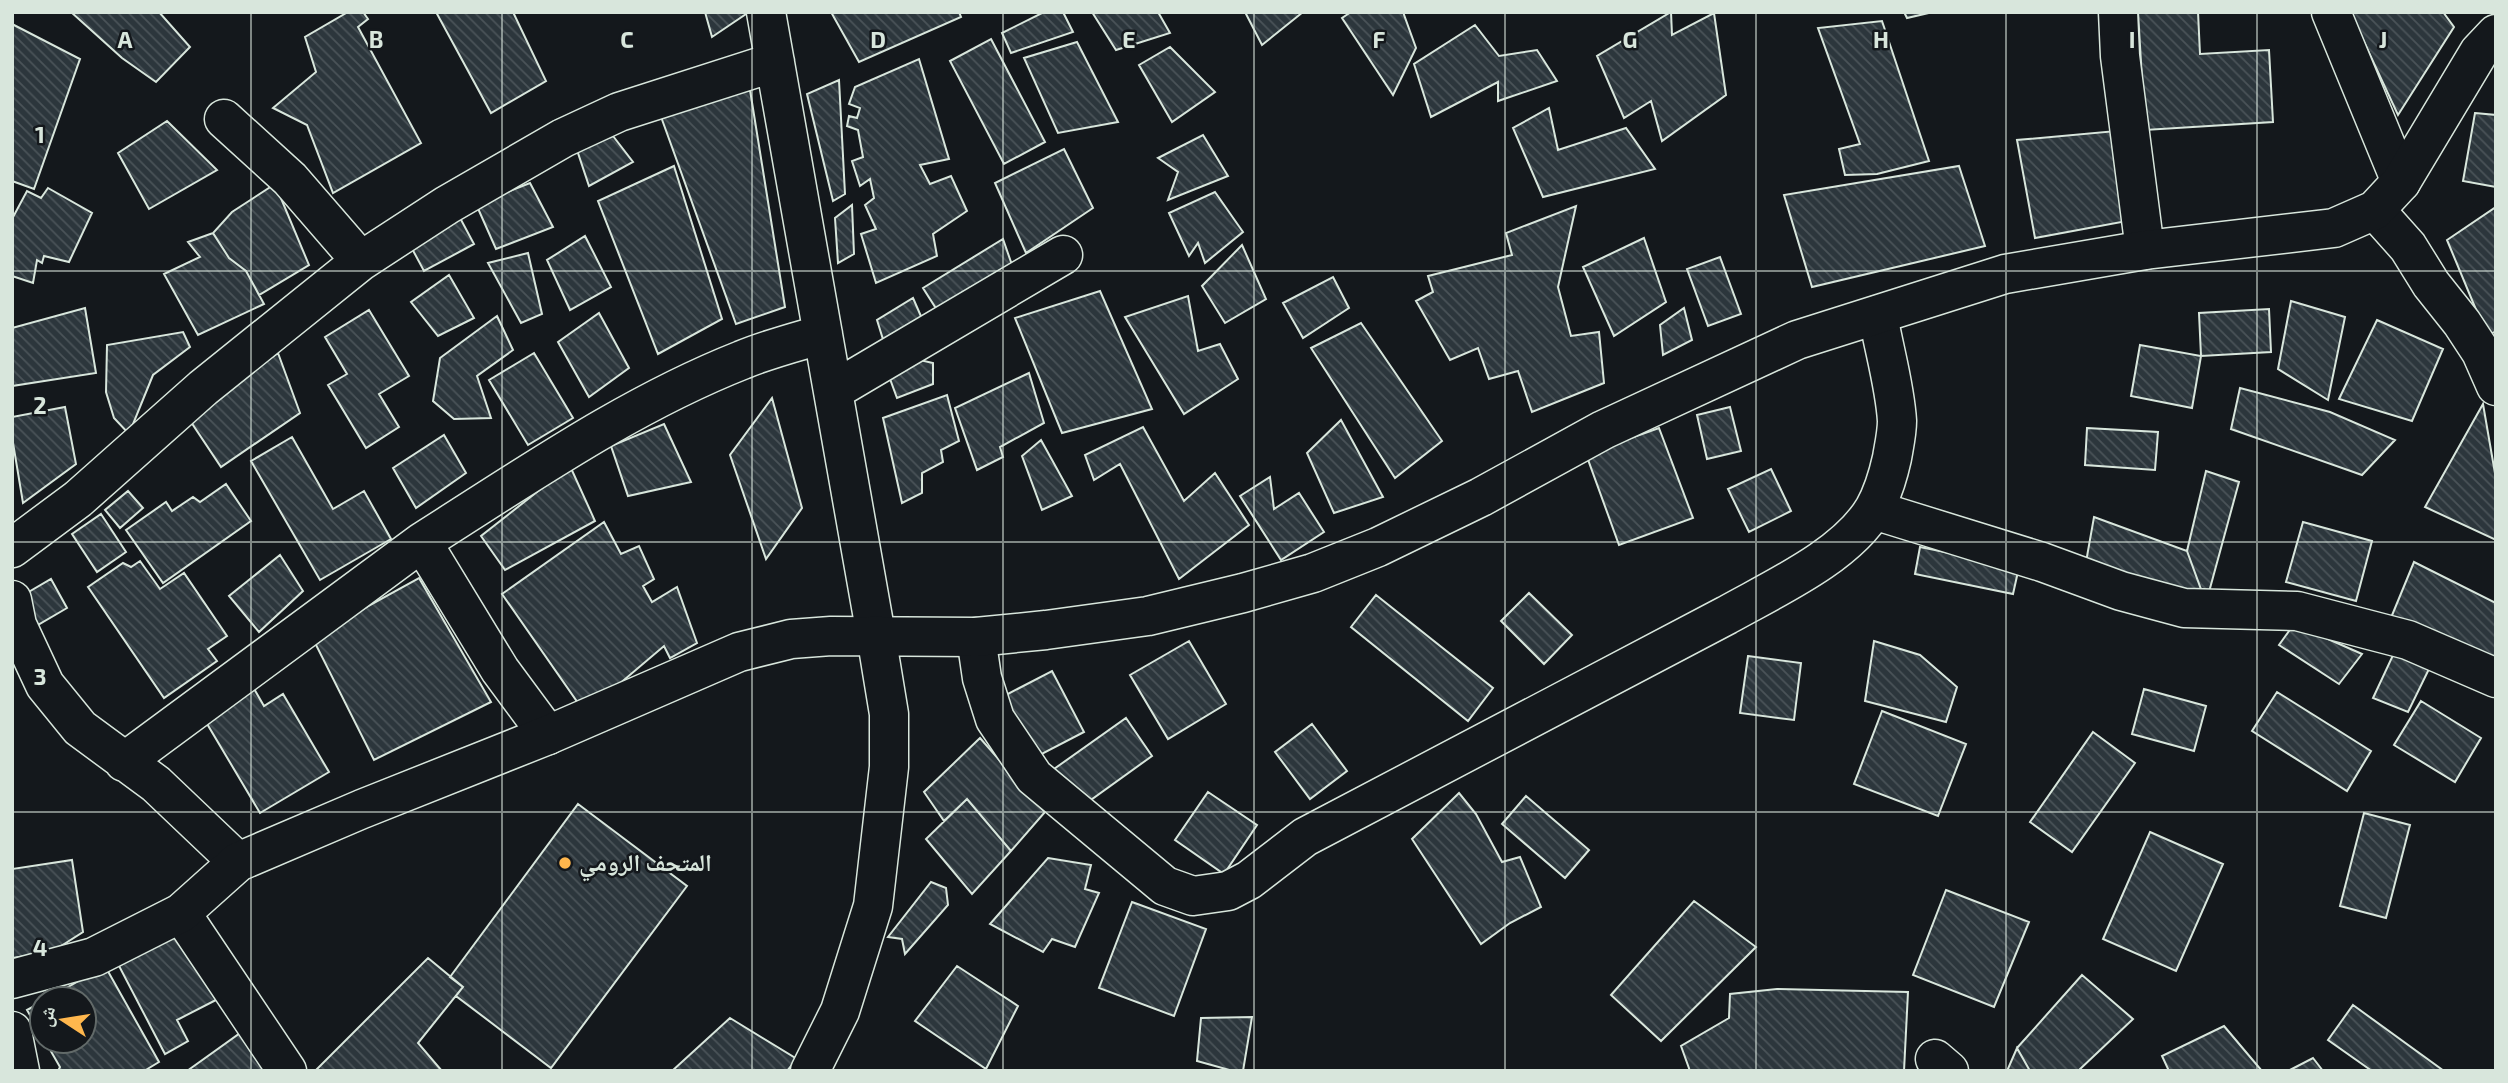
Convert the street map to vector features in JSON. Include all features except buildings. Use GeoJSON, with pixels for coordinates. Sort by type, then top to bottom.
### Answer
{"type":"FeatureCollection","features":[{"type":"Feature","properties":{"kind":"street"},"geometry":{"type":"LineString","coordinates":[[766,12],[889,714],[889,767],[873,906],[840,1011],[810,1071]]}},
{"type":"Feature","properties":{"kind":"street"},"geometry":{"type":"LineString","coordinates":[[2118,12],[2120,56],[2145,250]]}},
{"type":"Feature","properties":{"kind":"street"},"geometry":{"type":"LineString","coordinates":[[2331,12],[2401,182]]}},
{"type":"Feature","properties":{"kind":"street"},"geometry":{"type":"LineString","coordinates":[[12,979],[94,957],[181,913],[238,862],[374,804],[548,735],[739,652],[791,639],[876,635],[976,637],[1046,630],[1148,615],[1243,593],[1312,573],[1434,520],[1603,430],[1797,340],[2005,274],[2145,250],[2334,228],[2375,210],[2401,182],[2479,52],[2496,34]]}},
{"type":"Feature","properties":{"kind":"street"},"geometry":{"type":"LineString","coordinates":[[12,548],[78,499],[203,388],[361,261],[447,205],[563,138],[619,112],[775,62]]}},
{"type":"Feature","properties":{"kind":"street"},"geometry":{"type":"LineString","coordinates":[[224,120],[290,178],[361,261]]}},
{"type":"Feature","properties":{"kind":"street"},"geometry":{"type":"LineString","coordinates":[[2375,210],[2408,247],[2431,284],[2462,323],[2481,352],[2496,386]]}},
{"type":"Feature","properties":{"kind":"street"},"geometry":{"type":"LineString","coordinates":[[833,391],[1063,255]]}},
{"type":"Feature","properties":{"kind":"street"},"geometry":{"type":"LineString","coordinates":[[976,637],[982,678],[995,719],[1034,777],[1165,886],[1179,893],[1204,896],[1228,891],[1249,880],[1305,838],[1443,767],[1784,583],[1842,544],[1874,510],[1888,474],[1897,424],[1878,315]]}},
{"type":"Feature","properties":{"kind":"street"},"geometry":{"type":"LineString","coordinates":[[124,762],[422,542],[547,463],[665,395],[743,359],[823,334]]}},
{"type":"Feature","properties":{"kind":"street"},"geometry":{"type":"LineString","coordinates":[[1874,510],[2042,562],[2134,595],[2184,608],[2297,611],[2408,640],[2496,678]]}},
{"type":"Feature","properties":{"kind":"street"},"geometry":{"type":"LineString","coordinates":[[422,542],[500,670],[548,735]]}},
{"type":"Feature","properties":{"kind":"street"},"geometry":{"type":"LineString","coordinates":[[12,600],[17,625],[45,685],[80,728],[156,783],[238,862]]}},
{"type":"Feature","properties":{"kind":"street"},"geometry":{"type":"LineString","coordinates":[[181,913],[287,1071]]}},
{"type":"Feature","properties":{"kind":"street"},"geometry":{"type":"LineString","coordinates":[[12,1031],[20,1071]]}},
{"type":"Feature","properties":{"kind":"place","name":"المتحف الرومي"},"geometry":{"type":"Point","coordinates":[565,863]}}]}
